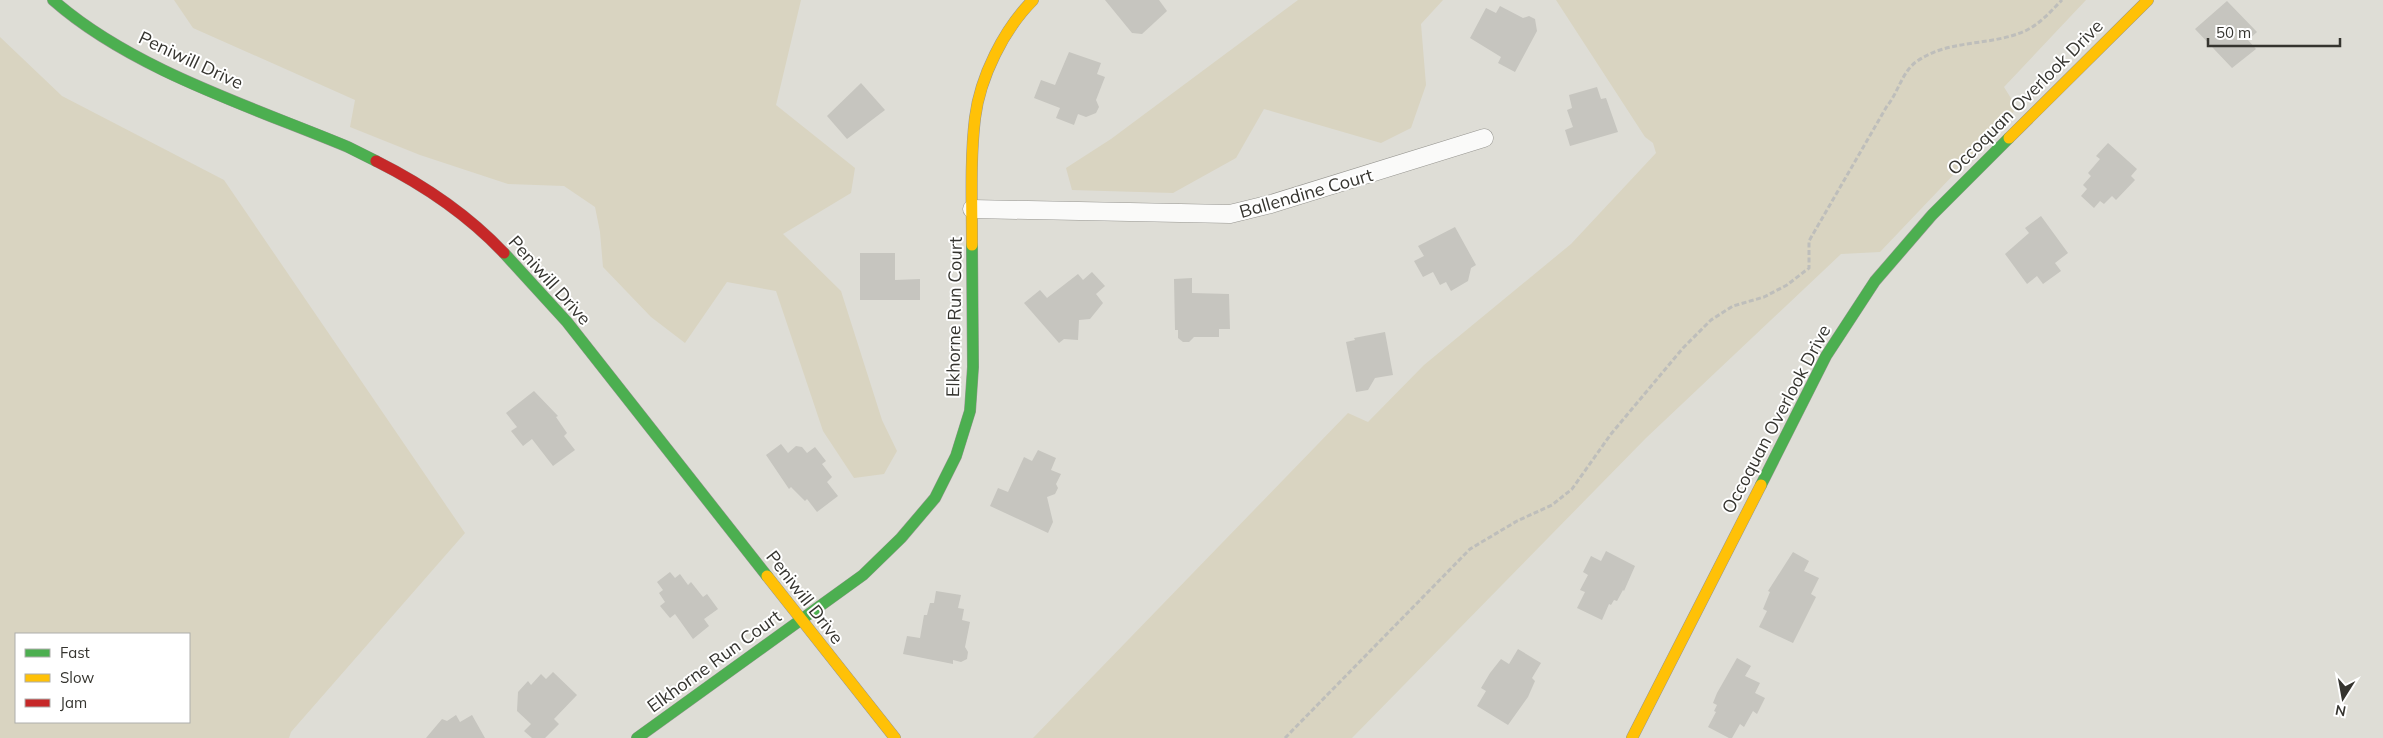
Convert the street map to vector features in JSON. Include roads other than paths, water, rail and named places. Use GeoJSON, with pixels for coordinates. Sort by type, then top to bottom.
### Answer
{"type":"FeatureCollection","features":[{"type":"Feature","properties":{"kind":"street","name":"Peniwill Drive"},"geometry":{"type":"LineString","coordinates":[[53,0],[69,14],[151,65],[348,147],[400,173],[462,216],[496,246],[567,322],[895,738]]}},
{"type":"Feature","properties":{"kind":"street","name":"Elkhorne Run Court"},"geometry":{"type":"LineString","coordinates":[[637,738],[863,575],[901,538],[935,498],[956,456],[970,411],[973,367],[972,209],[975,117],[989,67],[1016,17],[1033,0]]}},
{"type":"Feature","properties":{"kind":"street","name":"Occoquan Overlook Drive"},"geometry":{"type":"LineString","coordinates":[[1632,738],[1826,356],[1875,281],[1932,215],[2148,0]]}},
{"type":"Feature","properties":{"kind":"street","name":"Ballendine Court"},"geometry":{"type":"LineString","coordinates":[[972,209],[1230,214],[1308,193],[1484,138]]}}]}
